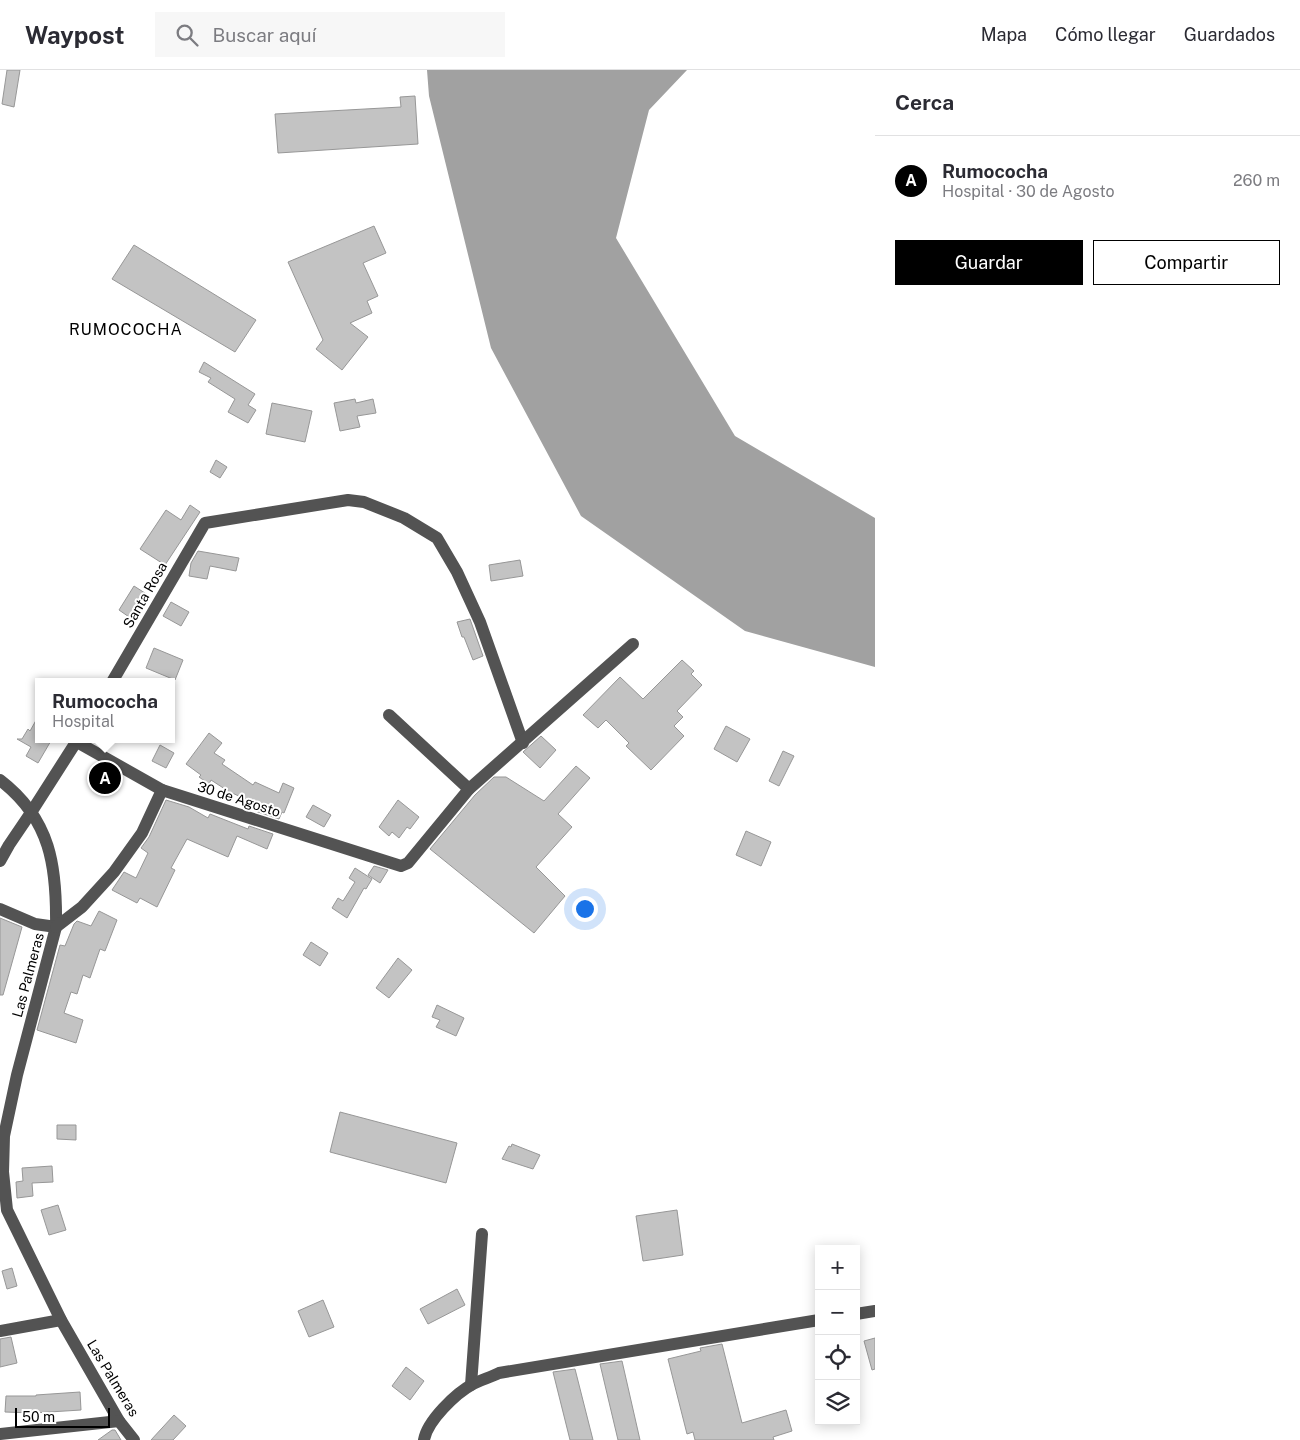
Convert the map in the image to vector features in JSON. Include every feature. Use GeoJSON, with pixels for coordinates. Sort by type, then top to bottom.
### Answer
{"type":"FeatureCollection","features":[{"type":"Feature","properties":{"kind":"street","name":"Santa Rosa"},"geometry":{"type":"LineString","coordinates":[[114,678],[205,523],[348,500],[364,502],[404,518],[437,538],[457,572],[480,622],[523,743]]}},
{"type":"Feature","properties":{"kind":"street"},"geometry":{"type":"LineString","coordinates":[[389,716],[469,789],[633,644]]}},
{"type":"Feature","properties":{"kind":"street"},"geometry":{"type":"LineString","coordinates":[[0,861],[8,845],[76,743]]}},
{"type":"Feature","properties":{"kind":"street","name":"30 de Agosto"},"geometry":{"type":"LineString","coordinates":[[83,743],[162,790],[400,866],[408,863],[469,789]]}},
{"type":"Feature","properties":{"kind":"street"},"geometry":{"type":"LineString","coordinates":[[0,780],[19,796],[32,811],[44,835],[53,861],[57,903],[56,927],[35,924],[0,909]]}},
{"type":"Feature","properties":{"kind":"street","name":"Las Palmeras"},"geometry":{"type":"LineString","coordinates":[[134,1440],[119,1421],[61,1320],[4,1210],[2,1135],[56,927],[82,908],[114,872],[142,833],[162,790]]}},
{"type":"Feature","properties":{"kind":"street"},"geometry":{"type":"LineString","coordinates":[[471,1385],[482,1234]]}},
{"type":"Feature","properties":{"kind":"street"},"geometry":{"type":"LineString","coordinates":[[860,1313],[875,1311]]}},
{"type":"Feature","properties":{"kind":"street"},"geometry":{"type":"LineString","coordinates":[[0,1331],[61,1320]]}},
{"type":"Feature","properties":{"kind":"street"},"geometry":{"type":"LineString","coordinates":[[424,1440],[431,1424],[444,1406],[471,1385],[499,1374],[815,1321]]}},
{"type":"Feature","properties":{"kind":"street"},"geometry":{"type":"LineString","coordinates":[[0,1434],[119,1421]]}},
{"type":"Feature","properties":{"kind":"shaded area"},"geometry":{"type":"Polygon","coordinates":[[[427,70],[687,70],[649,110],[616,238],[735,436],[875,518],[875,667],[745,631],[581,516],[491,348],[429,96],[427,70]]]}},
{"type":"Feature","properties":{"kind":"building"},"geometry":{"type":"Polygon","coordinates":[[[7,70],[20,70],[14,107],[2,104],[7,70]]]}},
{"type":"Feature","properties":{"kind":"building"},"geometry":{"type":"Polygon","coordinates":[[[415,96],[418,144],[278,153],[275,114],[401,107],[400,97],[415,96]]]}},
{"type":"Feature","properties":{"kind":"building"},"geometry":{"type":"Polygon","coordinates":[[[374,226],[386,253],[363,263],[378,296],[367,301],[372,313],[350,323],[368,337],[342,370],[316,349],[323,340],[288,262],[374,226]]]}},
{"type":"Feature","properties":{"kind":"building"},"geometry":{"type":"Polygon","coordinates":[[[134,245],[256,320],[235,352],[112,279],[134,245]]]}},
{"type":"Feature","properties":{"kind":"building"},"geometry":{"type":"Polygon","coordinates":[[[204,362],[255,394],[248,405],[256,410],[248,423],[228,412],[235,399],[208,382],[211,378],[199,372],[204,362]]]}},
{"type":"Feature","properties":{"kind":"building"},"geometry":{"type":"Polygon","coordinates":[[[355,399],[356,403],[373,399],[376,413],[357,416],[360,427],[340,431],[334,403],[355,399]]]}},
{"type":"Feature","properties":{"kind":"building"},"geometry":{"type":"Polygon","coordinates":[[[272,403],[312,411],[305,442],[266,434],[272,403]]]}},
{"type":"Feature","properties":{"kind":"building"},"geometry":{"type":"Polygon","coordinates":[[[216,460],[227,467],[220,478],[210,472],[216,460]]]}},
{"type":"Feature","properties":{"kind":"building"},"geometry":{"type":"Polygon","coordinates":[[[190,505],[200,512],[165,565],[140,549],[166,510],[181,520],[190,505]]]}},
{"type":"Feature","properties":{"kind":"building"},"geometry":{"type":"Polygon","coordinates":[[[198,551],[239,558],[236,571],[210,566],[207,579],[189,576],[191,563],[198,551]]]}},
{"type":"Feature","properties":{"kind":"building"},"geometry":{"type":"Polygon","coordinates":[[[520,560],[523,576],[491,581],[489,565],[520,560]]]}},
{"type":"Feature","properties":{"kind":"building"},"geometry":{"type":"Polygon","coordinates":[[[134,586],[148,595],[132,619],[119,610],[134,586]]]}},
{"type":"Feature","properties":{"kind":"building"},"geometry":{"type":"Polygon","coordinates":[[[171,602],[189,612],[181,626],[163,616],[171,602]]]}},
{"type":"Feature","properties":{"kind":"building"},"geometry":{"type":"Polygon","coordinates":[[[470,619],[483,656],[473,660],[457,622],[470,619]]]}},
{"type":"Feature","properties":{"kind":"building"},"geometry":{"type":"Polygon","coordinates":[[[154,648],[183,660],[175,680],[175,678],[170,678],[146,668],[154,648]]]}},
{"type":"Feature","properties":{"kind":"building"},"geometry":{"type":"Polygon","coordinates":[[[682,660],[694,671],[691,674],[702,685],[677,711],[683,717],[674,726],[684,736],[651,770],[626,746],[629,743],[606,720],[598,728],[583,715],[620,677],[643,699],[682,660]]]}},
{"type":"Feature","properties":{"kind":"building"},"geometry":{"type":"Polygon","coordinates":[[[35,722],[35,743],[50,743],[38,763],[26,756],[31,747],[17,739],[22,739],[28,729],[30,731],[35,722]]]}},
{"type":"Feature","properties":{"kind":"building"},"geometry":{"type":"Polygon","coordinates":[[[726,726],[750,739],[737,762],[714,749],[726,726]]]}},
{"type":"Feature","properties":{"kind":"building"},"geometry":{"type":"Polygon","coordinates":[[[209,733],[222,743],[214,753],[225,760],[222,764],[253,785],[255,782],[279,793],[283,783],[294,788],[284,813],[282,812],[279,819],[255,811],[258,805],[228,791],[211,780],[209,784],[199,777],[201,775],[186,764],[209,733]]]}},
{"type":"Feature","properties":{"kind":"building"},"geometry":{"type":"Polygon","coordinates":[[[541,736],[556,750],[540,768],[523,752],[541,736]]]}},
{"type":"Feature","properties":{"kind":"building"},"geometry":{"type":"Polygon","coordinates":[[[160,745],[174,753],[166,768],[152,761],[160,745]]]}},
{"type":"Feature","properties":{"kind":"building"},"geometry":{"type":"Polygon","coordinates":[[[783,751],[794,756],[779,786],[769,781],[783,751]]]}},
{"type":"Feature","properties":{"kind":"building"},"geometry":{"type":"Polygon","coordinates":[[[576,766],[590,778],[558,814],[572,827],[536,867],[565,896],[534,933],[430,849],[475,795],[494,777],[506,777],[544,801],[576,766]]]}},
{"type":"Feature","properties":{"kind":"building"},"geometry":{"type":"Polygon","coordinates":[[[166,800],[189,807],[208,818],[210,814],[248,829],[249,826],[273,834],[267,849],[237,836],[228,857],[187,839],[171,868],[175,870],[157,907],[140,898],[137,903],[112,890],[124,872],[136,878],[148,853],[141,848],[149,837],[166,800]]]}},
{"type":"Feature","properties":{"kind":"building"},"geometry":{"type":"Polygon","coordinates":[[[398,800],[419,817],[410,829],[407,827],[399,838],[392,832],[389,836],[379,827],[398,800]]]}},
{"type":"Feature","properties":{"kind":"building"},"geometry":{"type":"Polygon","coordinates":[[[313,805],[331,815],[324,827],[306,817],[313,805]]]}},
{"type":"Feature","properties":{"kind":"building"},"geometry":{"type":"Polygon","coordinates":[[[746,831],[771,842],[761,866],[736,855],[746,831]]]}},
{"type":"Feature","properties":{"kind":"building"},"geometry":{"type":"Polygon","coordinates":[[[374,866],[388,870],[380,883],[368,875],[374,866]]]}},
{"type":"Feature","properties":{"kind":"building"},"geometry":{"type":"Polygon","coordinates":[[[355,868],[372,879],[366,889],[364,888],[347,918],[332,908],[338,898],[343,901],[355,882],[349,878],[355,868]]]}},
{"type":"Feature","properties":{"kind":"building"},"geometry":{"type":"Polygon","coordinates":[[[99,911],[117,920],[105,951],[100,949],[90,978],[83,975],[77,994],[71,992],[64,1013],[83,1020],[76,1043],[37,1030],[60,945],[65,946],[77,921],[91,926],[99,911]]]}},
{"type":"Feature","properties":{"kind":"building"},"geometry":{"type":"Polygon","coordinates":[[[0,918],[22,927],[3,995],[0,995],[0,918]]]}},
{"type":"Feature","properties":{"kind":"building"},"geometry":{"type":"Polygon","coordinates":[[[311,942],[328,953],[320,966],[303,955],[311,942]]]}},
{"type":"Feature","properties":{"kind":"building"},"geometry":{"type":"Polygon","coordinates":[[[398,958],[412,970],[389,998],[376,988],[398,958]]]}},
{"type":"Feature","properties":{"kind":"building"},"geometry":{"type":"Polygon","coordinates":[[[437,1005],[464,1018],[456,1036],[436,1027],[440,1020],[432,1017],[437,1005]]]}},
{"type":"Feature","properties":{"kind":"building"},"geometry":{"type":"Polygon","coordinates":[[[340,1112],[457,1143],[446,1183],[330,1152],[340,1112]]]}},
{"type":"Feature","properties":{"kind":"building"},"geometry":{"type":"Polygon","coordinates":[[[57,1125],[76,1125],[76,1140],[57,1139],[57,1125]]]}},
{"type":"Feature","properties":{"kind":"building"},"geometry":{"type":"Polygon","coordinates":[[[512,1144],[540,1155],[533,1169],[502,1159],[512,1144]]]}},
{"type":"Feature","properties":{"kind":"building"},"geometry":{"type":"Polygon","coordinates":[[[52,1166],[53,1182],[32,1183],[33,1196],[17,1198],[16,1182],[23,1181],[22,1168],[52,1166]]]}},
{"type":"Feature","properties":{"kind":"building"},"geometry":{"type":"Polygon","coordinates":[[[58,1205],[66,1230],[49,1235],[41,1210],[58,1205]]]}},
{"type":"Feature","properties":{"kind":"building"},"geometry":{"type":"Polygon","coordinates":[[[677,1210],[683,1255],[643,1261],[636,1216],[677,1210]]]}},
{"type":"Feature","properties":{"kind":"building"},"geometry":{"type":"Polygon","coordinates":[[[12,1268],[17,1286],[7,1289],[2,1271],[12,1268]]]}},
{"type":"Feature","properties":{"kind":"building"},"geometry":{"type":"Polygon","coordinates":[[[457,1289],[465,1305],[428,1324],[420,1309],[457,1289]]]}},
{"type":"Feature","properties":{"kind":"building"},"geometry":{"type":"Polygon","coordinates":[[[323,1300],[334,1327],[309,1337],[298,1311],[323,1300]]]}},
{"type":"Feature","properties":{"kind":"building"},"geometry":{"type":"Polygon","coordinates":[[[11,1337],[17,1363],[0,1367],[0,1339],[11,1337]]]}},
{"type":"Feature","properties":{"kind":"building"},"geometry":{"type":"Polygon","coordinates":[[[875,1338],[875,1369],[872,1370],[864,1341],[875,1338]]]}},
{"type":"Feature","properties":{"kind":"building"},"geometry":{"type":"Polygon","coordinates":[[[722,1344],[742,1423],[786,1410],[792,1431],[773,1437],[774,1440],[695,1440],[693,1432],[687,1434],[668,1359],[701,1351],[700,1348],[722,1344]]]}},
{"type":"Feature","properties":{"kind":"building"},"geometry":{"type":"Polygon","coordinates":[[[622,1361],[640,1440],[618,1440],[600,1364],[622,1361]]]}},
{"type":"Feature","properties":{"kind":"building"},"geometry":{"type":"Polygon","coordinates":[[[406,1367],[424,1381],[410,1400],[392,1386],[406,1367]]]}},
{"type":"Feature","properties":{"kind":"building"},"geometry":{"type":"Polygon","coordinates":[[[575,1369],[593,1440],[570,1440],[553,1372],[575,1369]]]}},
{"type":"Feature","properties":{"kind":"building"},"geometry":{"type":"Polygon","coordinates":[[[80,1392],[81,1410],[33,1413],[5,1412],[6,1396],[36,1396],[80,1392]]]}},
{"type":"Feature","properties":{"kind":"building"},"geometry":{"type":"Polygon","coordinates":[[[174,1415],[186,1426],[173,1440],[151,1440],[174,1415]]]}},
{"type":"Feature","properties":{"kind":"building"},"geometry":{"type":"Polygon","coordinates":[[[112,1430],[115,1430],[121,1440],[98,1440],[112,1430]]]}},
{"type":"Feature","properties":{"kind":"place","name":"Rumococha"},"geometry":{"type":"Point","coordinates":[105,778]}},
{"type":"Feature","properties":{"kind":"district","name":"RUMOCOCHA"},"geometry":{"type":"Point","coordinates":[126,329]}}]}
